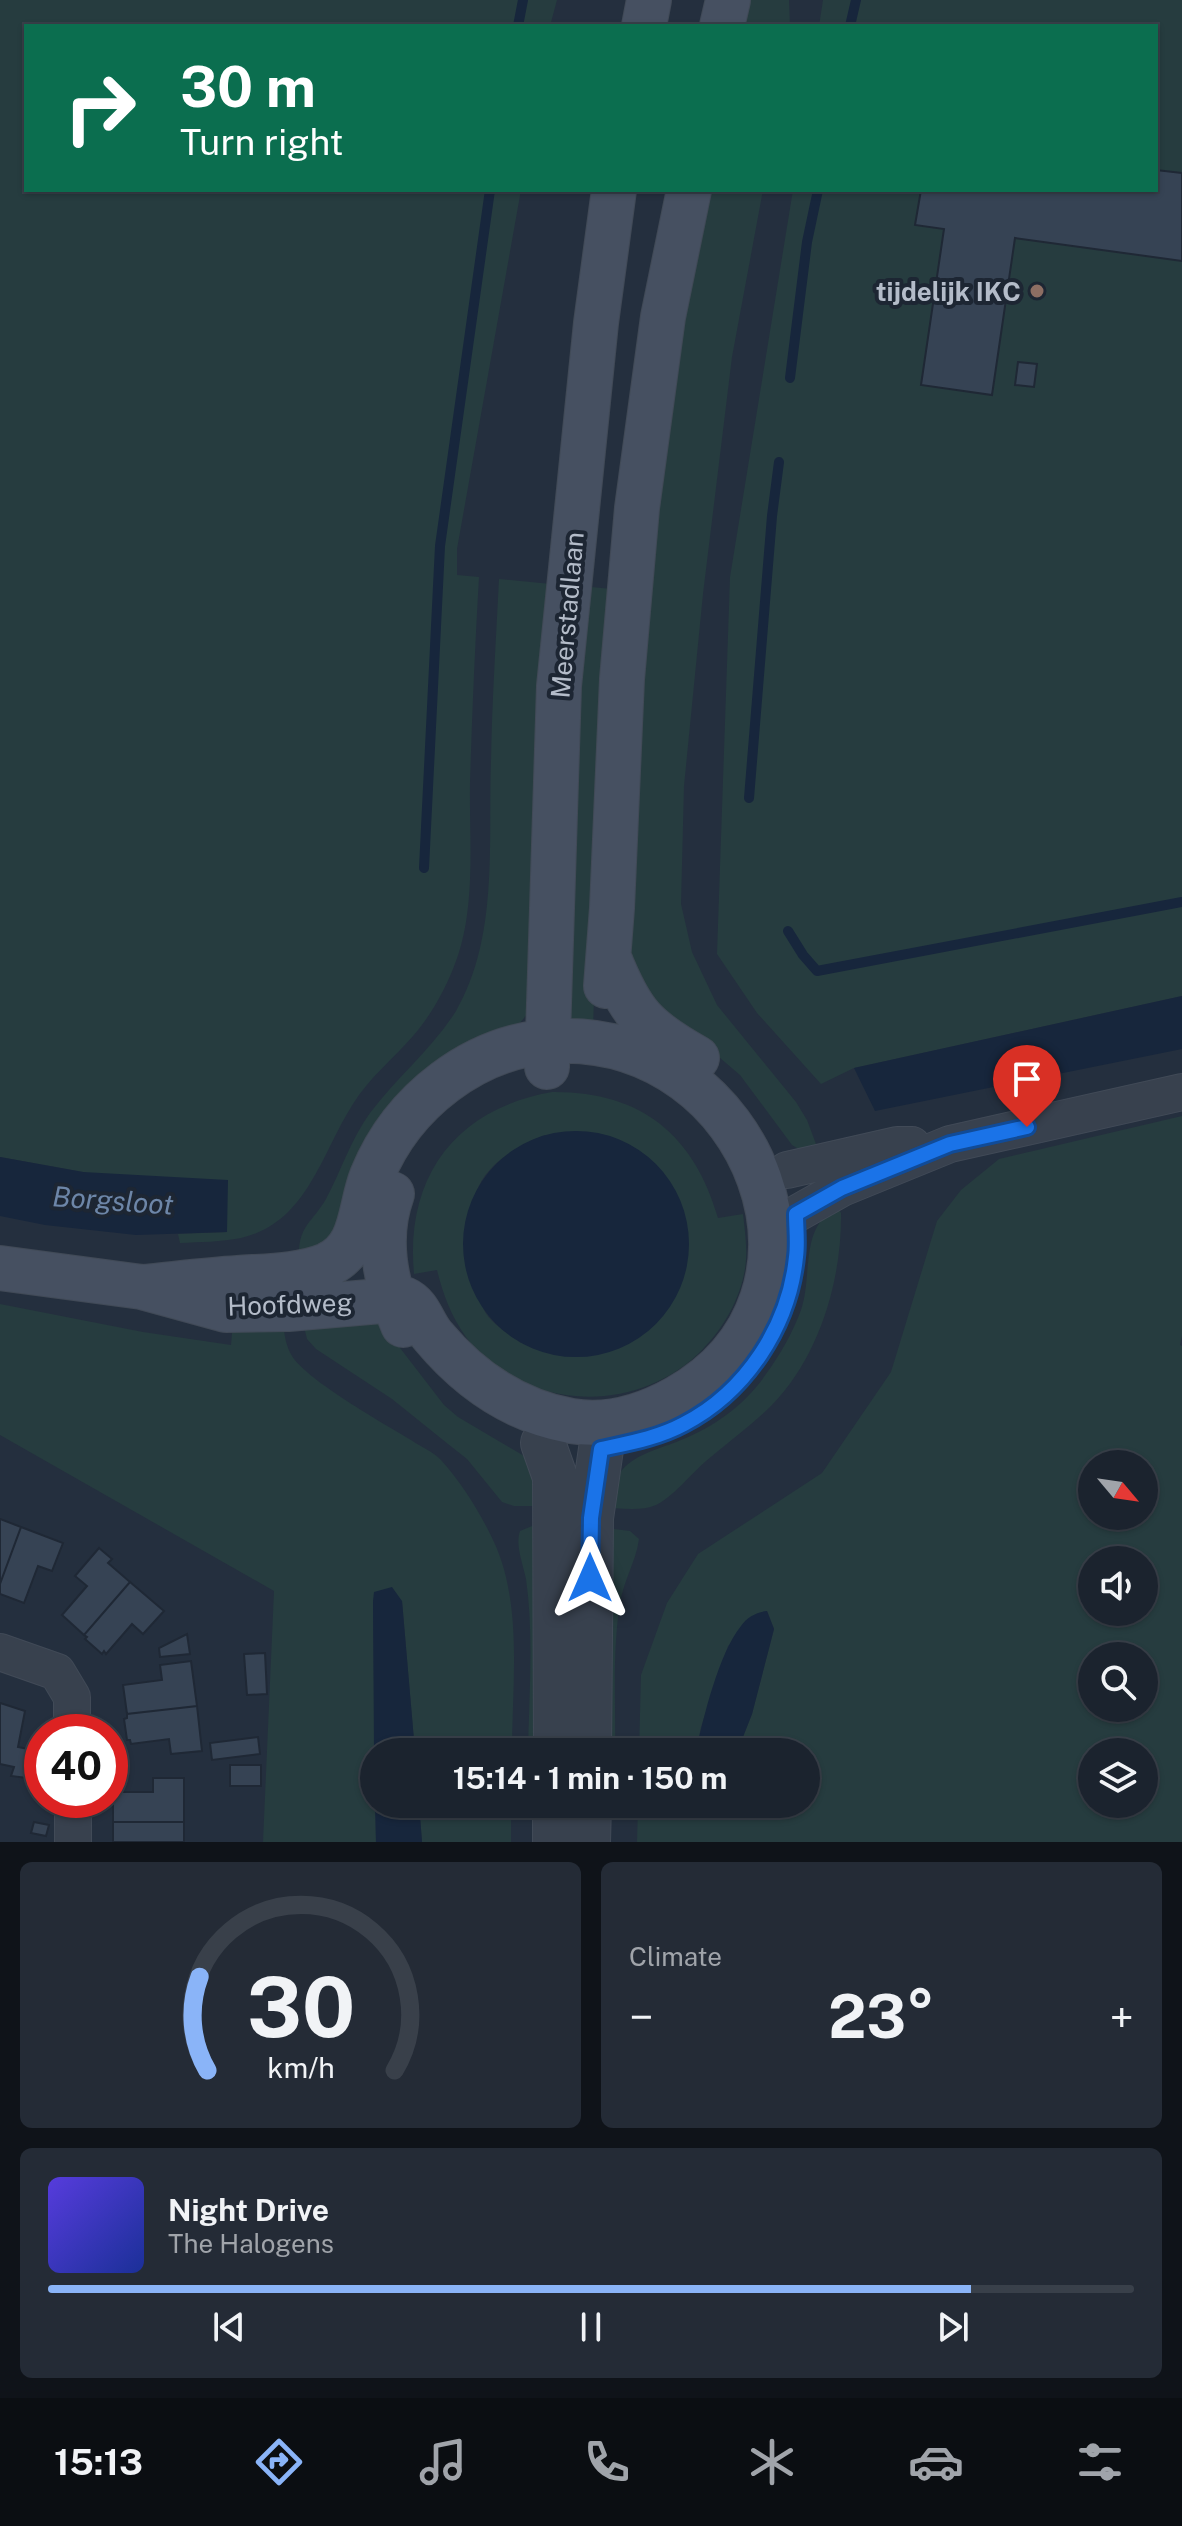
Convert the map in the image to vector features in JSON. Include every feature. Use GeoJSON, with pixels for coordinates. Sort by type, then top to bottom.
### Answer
{"type":"FeatureCollection","features":[{"type":"Feature","properties":{"kind":"main road"},"geometry":{"type":"LineString","coordinates":[[644,24],[649,0]]}},
{"type":"Feature","properties":{"kind":"main road"},"geometry":{"type":"LineString","coordinates":[[722,24],[728,0]]}},
{"type":"Feature","properties":{"kind":"main road","name":"Meerstadlaan"},"geometry":{"type":"LineString","coordinates":[[547,1055],[559,686],[596,323],[614,192]]}},
{"type":"Feature","properties":{"kind":"main road"},"geometry":{"type":"LineString","coordinates":[[642,1042],[632,1009],[609,958],[622,679],[637,508],[663,317],[689,192]]}},
{"type":"Feature","properties":{"kind":"main road"},"geometry":{"type":"LineString","coordinates":[[392,1300],[404,1299],[413,1303],[427,1329],[445,1351],[488,1388],[516,1403],[606,1435],[643,1440],[684,1425],[719,1401],[749,1372],[772,1336],[788,1297],[797,1256],[796,1214],[774,1174],[762,1127],[725,1079],[702,1060],[642,1042],[582,1043],[547,1055],[461,1098],[427,1128],[402,1166],[386,1210],[383,1255],[392,1300],[407,1333],[426,1363],[450,1390],[478,1413],[543,1443],[606,1435],[685,1393],[720,1367],[746,1333],[761,1299],[770,1261],[768,1225],[774,1174]]}},
{"type":"Feature","properties":{"kind":"main road","name":"Hoofdweg"},"geometry":{"type":"LineString","coordinates":[[142,1287],[286,1274],[328,1264],[354,1241],[361,1225],[370,1180],[387,1144],[409,1114],[435,1088],[500,1052],[547,1055]]}},
{"type":"Feature","properties":{"kind":"main road"},"geometry":{"type":"LineString","coordinates":[[547,1055],[637,1082],[677,1104],[705,1132],[735,1177],[746,1180],[774,1174]]}},
{"type":"Feature","properties":{"kind":"main road","name":"Hoofdweg"},"geometry":{"type":"LineString","coordinates":[[0,1268],[142,1287],[226,1310],[288,1309],[392,1300]]}},
{"type":"Feature","properties":{"kind":"street"},"geometry":{"type":"LineString","coordinates":[[796,1214],[842,1188],[950,1144],[1182,1092]]}},
{"type":"Feature","properties":{"kind":"street"},"geometry":{"type":"LineString","coordinates":[[774,1174],[897,1145],[950,1144]]}},
{"type":"Feature","properties":{"kind":"street"},"geometry":{"type":"LineString","coordinates":[[589,1738],[591,1518],[606,1435]]}},
{"type":"Feature","properties":{"kind":"street"},"geometry":{"type":"LineString","coordinates":[[543,1443],[555,1477],[556,1738]]}},
{"type":"Feature","properties":{"kind":"street"},"geometry":{"type":"LineString","coordinates":[[0,1652],[57,1672],[72,1697],[72,1714]]}},
{"type":"Feature","properties":{"kind":"street"},"geometry":{"type":"LineString","coordinates":[[73,1818],[73,1842]]}},
{"type":"Feature","properties":{"kind":"street"},"geometry":{"type":"LineString","coordinates":[[555,1818],[555,1842]]}},
{"type":"Feature","properties":{"kind":"street"},"geometry":{"type":"LineString","coordinates":[[588,1842],[589,1818]]}},
{"type":"Feature","properties":{"kind":"green space"},"geometry":{"type":"Polygon","coordinates":[[[0,0],[557,0],[551,24],[24,24],[24,192],[521,192],[457,549],[457,575],[479,577],[470,783],[470,877],[461,947],[441,996],[413,1036],[359,1095],[297,1202],[282,1218],[263,1230],[241,1238],[180,1243],[178,1234],[226,1232],[83,1172],[0,1157],[0,0]]]}},
{"type":"Feature","properties":{"kind":"green space"},"geometry":{"type":"Polygon","coordinates":[[[741,0],[789,0],[790,24],[736,24],[741,0]]]}},
{"type":"Feature","properties":{"kind":"green space"},"geometry":{"type":"Polygon","coordinates":[[[823,0],[1182,0],[1182,996],[854,1068],[821,1084],[757,1013],[717,954],[730,577],[793,192],[1158,192],[1158,24],[819,24],[823,0]]]}},
{"type":"Feature","properties":{"kind":"green space"},"geometry":{"type":"Polygon","coordinates":[[[703,192],[763,192],[732,357],[703,594],[684,786],[681,904],[692,952],[717,1005],[796,1102],[807,1120],[819,1152],[800,1150],[792,1145],[740,1075],[706,1046],[659,1016],[630,958],[638,614],[703,192]]]}},
{"type":"Feature","properties":{"kind":"green space"},"geometry":{"type":"Polygon","coordinates":[[[499,579],[561,585],[528,1013],[515,1029],[466,1054],[342,1230],[299,1257],[303,1231],[326,1199],[363,1123],[456,1011],[470,982],[479,952],[490,857],[492,716],[499,579]]]}},
{"type":"Feature","properties":{"kind":"green space"},"geometry":{"type":"Polygon","coordinates":[[[581,586],[622,590],[595,963],[593,1031],[569,1028],[581,586]]]}},
{"type":"Feature","properties":{"kind":"green space"},"geometry":{"type":"Polygon","coordinates":[[[552,1092],[583,1094],[612,1099],[637,1109],[659,1123],[678,1141],[708,1188],[718,1218],[743,1214],[746,1262],[735,1302],[711,1340],[677,1371],[647,1386],[615,1395],[582,1397],[549,1392],[518,1380],[490,1362],[466,1337],[448,1305],[437,1270],[414,1274],[413,1239],[418,1207],[428,1178],[443,1153],[463,1131],[488,1114],[518,1101],[552,1092]],[[545,1135],[524,1144],[495,1164],[476,1193],[484,1310],[496,1324],[521,1343],[545,1135]]]}},
{"type":"Feature","properties":{"kind":"green space"},"geometry":{"type":"Polygon","coordinates":[[[1182,1116],[1182,1842],[637,1842],[638,1818],[820,1818],[820,1738],[743,1738],[752,1714],[774,1629],[767,1611],[728,1646],[699,1738],[639,1738],[641,1675],[667,1603],[698,1554],[822,1473],[891,1372],[937,1221],[961,1190],[999,1159],[1182,1116]]]}},
{"type":"Feature","properties":{"kind":"green space"},"geometry":{"type":"Polygon","coordinates":[[[838,1208],[841,1213],[840,1239],[832,1291],[815,1341],[788,1386],[772,1405],[662,1502],[643,1508],[601,1507],[615,1479],[628,1464],[717,1421],[739,1405],[758,1385],[781,1351],[801,1310],[809,1252],[817,1226],[838,1208]]]}},
{"type":"Feature","properties":{"kind":"green space"},"geometry":{"type":"Polygon","coordinates":[[[0,1304],[143,1332],[231,1345],[233,1321],[283,1321],[288,1348],[301,1366],[347,1401],[438,1457],[464,1489],[483,1521],[503,1566],[509,1592],[514,1645],[512,1738],[414,1738],[402,1601],[373,1601],[375,1738],[360,1738],[360,1818],[376,1818],[376,1842],[263,1842],[274,1591],[0,1435],[0,1304]]]}},
{"type":"Feature","properties":{"kind":"green space"},"geometry":{"type":"Polygon","coordinates":[[[376,1322],[387,1331],[444,1405],[458,1417],[531,1460],[547,1506],[514,1506],[502,1502],[467,1459],[392,1399],[316,1349],[307,1339],[303,1323],[376,1322]]]}},
{"type":"Feature","properties":{"kind":"green space"},"geometry":{"type":"Polygon","coordinates":[[[532,1526],[540,1528],[546,1738],[528,1738],[530,1622],[526,1579],[518,1542],[520,1531],[532,1526]]]}},
{"type":"Feature","properties":{"kind":"green space"},"geometry":{"type":"Polygon","coordinates":[[[607,1531],[630,1531],[639,1539],[622,1596],[618,1622],[615,1738],[600,1738],[607,1531]]]}},
{"type":"Feature","properties":{"kind":"green space"},"geometry":{"type":"Polygon","coordinates":[[[420,1818],[511,1818],[511,1842],[422,1842],[420,1818]]]}},
{"type":"Feature","properties":{"kind":"water"},"geometry":{"type":"Polygon","coordinates":[[[1182,996],[1182,1049],[875,1111],[854,1068],[1182,996]]]}},
{"type":"Feature","properties":{"kind":"water"},"geometry":{"type":"Polygon","coordinates":[[[576,1131],[598,1133],[619,1140],[639,1150],[656,1164],[670,1181],[680,1201],[687,1222],[687,1266],[680,1287],[670,1307],[656,1324],[639,1338],[619,1348],[598,1355],[576,1357],[554,1355],[533,1348],[513,1338],[496,1324],[482,1307],[472,1287],[465,1266],[463,1244],[465,1222],[472,1201],[482,1181],[496,1164],[513,1150],[533,1140],[554,1133],[576,1131]]]}},
{"type":"Feature","properties":{"kind":"water","name":"Borgsloot"},"geometry":{"type":"Polygon","coordinates":[[[0,1157],[83,1172],[228,1180],[227,1232],[136,1235],[45,1225],[0,1216],[0,1157]]]}},
{"type":"Feature","properties":{"kind":"water"},"geometry":{"type":"Polygon","coordinates":[[[392,1587],[402,1601],[414,1738],[374,1738],[374,1592],[392,1587]]]}},
{"type":"Feature","properties":{"kind":"water"},"geometry":{"type":"Polygon","coordinates":[[[767,1611],[774,1629],[752,1714],[743,1738],[700,1738],[726,1652],[741,1626],[756,1614],[767,1611]]]}},
{"type":"Feature","properties":{"kind":"water"},"geometry":{"type":"Polygon","coordinates":[[[375,1818],[420,1818],[422,1842],[376,1842],[375,1818]]]}},
{"type":"Feature","properties":{"kind":"building"},"geometry":{"type":"Polygon","coordinates":[[[1158,170],[1182,173],[1182,261],[1015,238],[992,395],[921,385],[944,229],[915,225],[921,192],[1158,192],[1158,170]]]}},
{"type":"Feature","properties":{"kind":"building"},"geometry":{"type":"Polygon","coordinates":[[[1018,362],[1037,364],[1034,387],[1015,385],[1018,362]]]}},
{"type":"Feature","properties":{"kind":"building"},"geometry":{"type":"Polygon","coordinates":[[[0,1519],[21,1527],[0,1584],[0,1519]]]}},
{"type":"Feature","properties":{"kind":"building"},"geometry":{"type":"Polygon","coordinates":[[[21,1527],[63,1543],[52,1571],[38,1566],[24,1603],[0,1594],[0,1584],[21,1527]]]}},
{"type":"Feature","properties":{"kind":"building"},"geometry":{"type":"Polygon","coordinates":[[[99,1548],[112,1559],[108,1563],[130,1582],[84,1635],[62,1615],[87,1586],[75,1576],[99,1548]]]}},
{"type":"Feature","properties":{"kind":"building"},"geometry":{"type":"Polygon","coordinates":[[[130,1582],[164,1611],[143,1634],[132,1624],[106,1654],[104,1651],[102,1654],[84,1635],[130,1582]]]}},
{"type":"Feature","properties":{"kind":"building"},"geometry":{"type":"Polygon","coordinates":[[[187,1634],[190,1654],[160,1657],[159,1648],[187,1634]]]}},
{"type":"Feature","properties":{"kind":"building"},"geometry":{"type":"Polygon","coordinates":[[[265,1653],[267,1694],[247,1695],[244,1654],[265,1653]]]}},
{"type":"Feature","properties":{"kind":"building"},"geometry":{"type":"Polygon","coordinates":[[[191,1661],[197,1706],[127,1714],[123,1685],[162,1680],[160,1665],[191,1661]]]}},
{"type":"Feature","properties":{"kind":"building"},"geometry":{"type":"Polygon","coordinates":[[[0,1703],[25,1711],[18,1747],[24,1748],[24,1778],[11,1776],[14,1767],[0,1764],[0,1703]]]}},
{"type":"Feature","properties":{"kind":"building"},"geometry":{"type":"Polygon","coordinates":[[[197,1706],[202,1751],[171,1754],[169,1739],[131,1744],[128,1740],[127,1714],[197,1706]]]}},
{"type":"Feature","properties":{"kind":"building"},"geometry":{"type":"Polygon","coordinates":[[[258,1737],[260,1754],[212,1760],[210,1743],[258,1737]]]}},
{"type":"Feature","properties":{"kind":"building"},"geometry":{"type":"Polygon","coordinates":[[[230,1765],[261,1765],[261,1786],[230,1786],[230,1765]]]}},
{"type":"Feature","properties":{"kind":"building"},"geometry":{"type":"Polygon","coordinates":[[[153,1778],[184,1778],[184,1822],[113,1822],[113,1818],[128,1818],[128,1792],[153,1792],[153,1778]]]}},
{"type":"Feature","properties":{"kind":"building"},"geometry":{"type":"Polygon","coordinates":[[[34,1822],[49,1825],[46,1836],[31,1833],[34,1822]]]}},
{"type":"Feature","properties":{"kind":"building"},"geometry":{"type":"Polygon","coordinates":[[[113,1822],[184,1822],[184,1842],[113,1842],[113,1822]]]}},
{"type":"Feature","properties":{"kind":"waterway"},"geometry":{"type":"LineString","coordinates":[[518,24],[523,0]]}},
{"type":"Feature","properties":{"kind":"waterway"},"geometry":{"type":"LineString","coordinates":[[850,24],[856,0]]}},
{"type":"Feature","properties":{"kind":"waterway"},"geometry":{"type":"LineString","coordinates":[[424,868],[440,546],[490,192]]}},
{"type":"Feature","properties":{"kind":"waterway"},"geometry":{"type":"LineString","coordinates":[[790,378],[807,242],[818,192]]}},
{"type":"Feature","properties":{"kind":"waterway"},"geometry":{"type":"LineString","coordinates":[[749,798],[779,462]]}},
{"type":"Feature","properties":{"kind":"waterway"},"geometry":{"type":"LineString","coordinates":[[788,931],[817,971],[1182,902]]}},
{"type":"Feature","properties":{"kind":"place","name":"tijdelijk IKC"},"geometry":{"type":"Point","coordinates":[1037,291]}},
{"type":"Feature","properties":{"kind":"route"},"geometry":{"type":"LineString","coordinates":[[590,1578],[591,1518],[601,1449],[643,1440],[684,1425],[719,1401],[749,1372],[772,1336],[788,1297],[797,1256],[796,1214],[842,1188],[950,1144],[1027,1127]]}}]}
